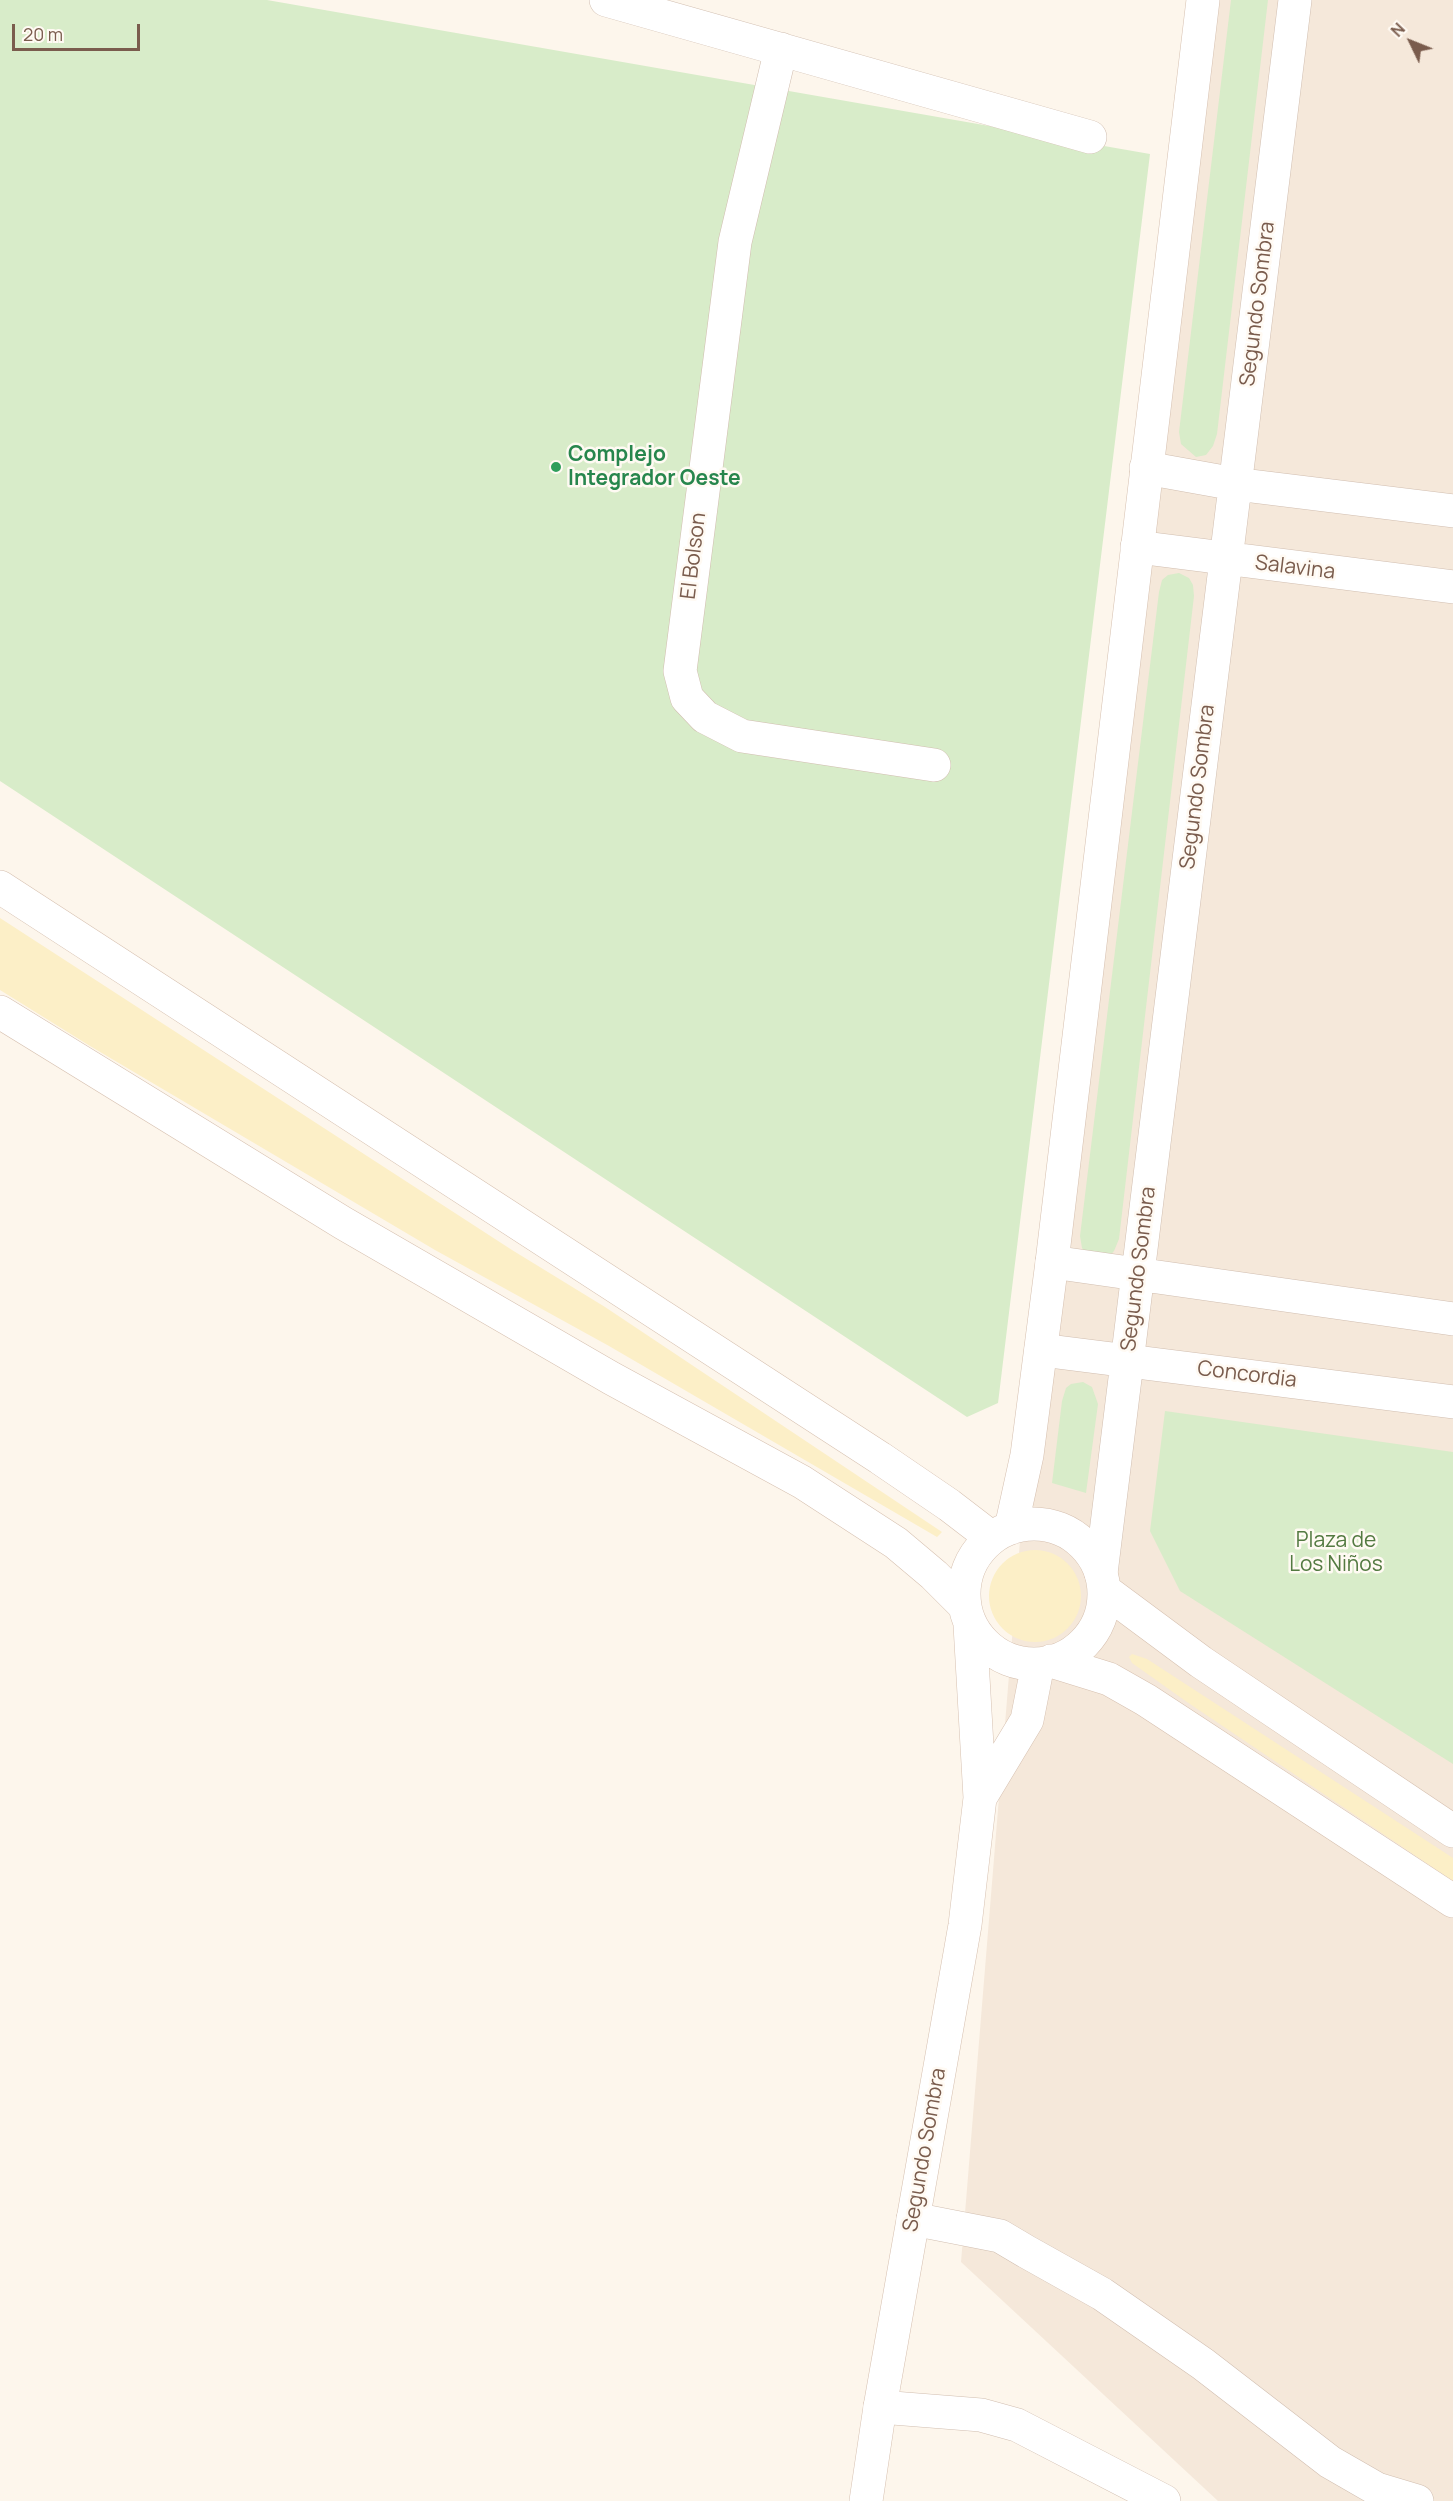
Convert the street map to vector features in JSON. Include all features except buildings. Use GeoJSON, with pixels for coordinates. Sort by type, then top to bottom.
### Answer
{"type":"FeatureCollection","features":[{"type":"Feature","properties":{"kind":"street"},"geometry":{"type":"LineString","coordinates":[[606,0],[1090,137]]}},
{"type":"Feature","properties":{"kind":"street"},"geometry":{"type":"LineString","coordinates":[[1001,1533],[1028,1455],[1203,0]]}},
{"type":"Feature","properties":{"kind":"street","name":"Segundo Sombra"},"geometry":{"type":"LineString","coordinates":[[1102,1581],[1295,0]]}},
{"type":"Feature","properties":{"kind":"street","name":"El Bolson"},"geometry":{"type":"LineString","coordinates":[[781,49],[735,242],[680,671],[687,698],[705,717],[742,736],[934,765]]}},
{"type":"Feature","properties":{"kind":"street"},"geometry":{"type":"LineString","coordinates":[[1146,468],[1235,484],[1453,511]]}},
{"type":"Feature","properties":{"kind":"street","name":"Salavina"},"geometry":{"type":"LineString","coordinates":[[1137,548],[1453,587]]}},
{"type":"Feature","properties":{"kind":"street"},"geometry":{"type":"LineString","coordinates":[[0,887],[949,1505],[1001,1533]]}},
{"type":"Feature","properties":{"kind":"street"},"geometry":{"type":"LineString","coordinates":[[0,1012],[343,1223],[611,1378],[802,1482],[896,1543],[934,1575],[967,1615],[982,1642],[998,1655],[1015,1662],[1045,1663],[1109,1679],[1146,1700],[1453,1901]]}},
{"type":"Feature","properties":{"kind":"street"},"geometry":{"type":"LineString","coordinates":[[1053,1262],[1453,1320]]}},
{"type":"Feature","properties":{"kind":"street","name":"Concordia"},"geometry":{"type":"LineString","coordinates":[[1041,1350],[1128,1359],[1453,1402]]}},
{"type":"Feature","properties":{"kind":"street"},"geometry":{"type":"LineString","coordinates":[[967,1615],[964,1585],[969,1567],[978,1551],[1001,1533],[1034,1524],[1058,1528],[1079,1540],[1094,1558],[1102,1581],[1102,1611],[1093,1632],[1078,1648],[1060,1660],[1045,1663]]}},
{"type":"Feature","properties":{"kind":"street"},"geometry":{"type":"LineString","coordinates":[[1102,1581],[1201,1662],[1453,1831]]}},
{"type":"Feature","properties":{"kind":"street","name":"Segundo Sombra"},"geometry":{"type":"LineString","coordinates":[[866,2501],[880,2407],[964,1925],[980,1798],[967,1615]]}},
{"type":"Feature","properties":{"kind":"street","name":"Segundo Sombra"},"geometry":{"type":"LineString","coordinates":[[980,1798],[1027,1720],[1045,1663]]}},
{"type":"Feature","properties":{"kind":"street"},"geometry":{"type":"LineString","coordinates":[[913,2219],[1000,2236],[1102,2294],[1203,2364],[1330,2462],[1377,2489],[1417,2501]]}},
{"type":"Feature","properties":{"kind":"street"},"geometry":{"type":"LineString","coordinates":[[880,2407],[981,2415],[1017,2426],[1164,2501]]}},
{"type":"Feature","properties":{"kind":"shaded area"},"geometry":{"type":"Polygon","coordinates":[[[1203,0],[1453,0],[1453,2501],[1218,2501],[961,2262],[1027,1455],[1203,0]]]}},
{"type":"Feature","properties":{"kind":"green space","name":"Complejo Integrador Oeste"},"geometry":{"type":"Polygon","coordinates":[[[0,0],[267,0],[1150,154],[998,1403],[967,1417],[0,781],[0,0]]]}},
{"type":"Feature","properties":{"kind":"green space"},"geometry":{"type":"Polygon","coordinates":[[[1231,0],[1268,0],[1217,434],[1213,446],[1206,455],[1196,457],[1181,444],[1179,432],[1231,0]]]}},
{"type":"Feature","properties":{"kind":"green space"},"geometry":{"type":"Polygon","coordinates":[[[1179,573],[1189,578],[1193,585],[1194,596],[1119,1239],[1114,1251],[1107,1259],[1088,1256],[1082,1248],[1080,1236],[1159,592],[1162,580],[1168,575],[1179,573]]]}},
{"type":"Feature","properties":{"kind":"green space"},"geometry":{"type":"Polygon","coordinates":[[[1083,1382],[1092,1387],[1098,1404],[1086,1493],[1052,1483],[1062,1401],[1066,1388],[1071,1384],[1083,1382]]]}},
{"type":"Feature","properties":{"kind":"green space","name":"Plaza de Los Niños"},"geometry":{"type":"Polygon","coordinates":[[[1165,1411],[1453,1452],[1453,1764],[1180,1591],[1150,1531],[1165,1411]]]}},
{"type":"Feature","properties":{"kind":"sand"},"geometry":{"type":"Polygon","coordinates":[[[0,918],[512,1250],[605,1307],[942,1532],[937,1537],[609,1346],[435,1250],[90,1046],[0,990],[0,918]]]}},
{"type":"Feature","properties":{"kind":"sand"},"geometry":{"type":"Polygon","coordinates":[[[1035,1550],[1053,1554],[1067,1564],[1077,1578],[1081,1596],[1077,1614],[1067,1628],[1053,1638],[1035,1642],[1017,1638],[1003,1628],[993,1614],[989,1596],[993,1578],[1003,1564],[1017,1554],[1035,1550]]]}},
{"type":"Feature","properties":{"kind":"sand"},"geometry":{"type":"Polygon","coordinates":[[[1132,1654],[1147,1659],[1453,1858],[1453,1881],[1187,1702],[1132,1663],[1129,1657],[1132,1654]]]}},
{"type":"Feature","properties":{"kind":"place","name":"Complejo Integrador Oeste"},"geometry":{"type":"Point","coordinates":[556,467]}}]}
